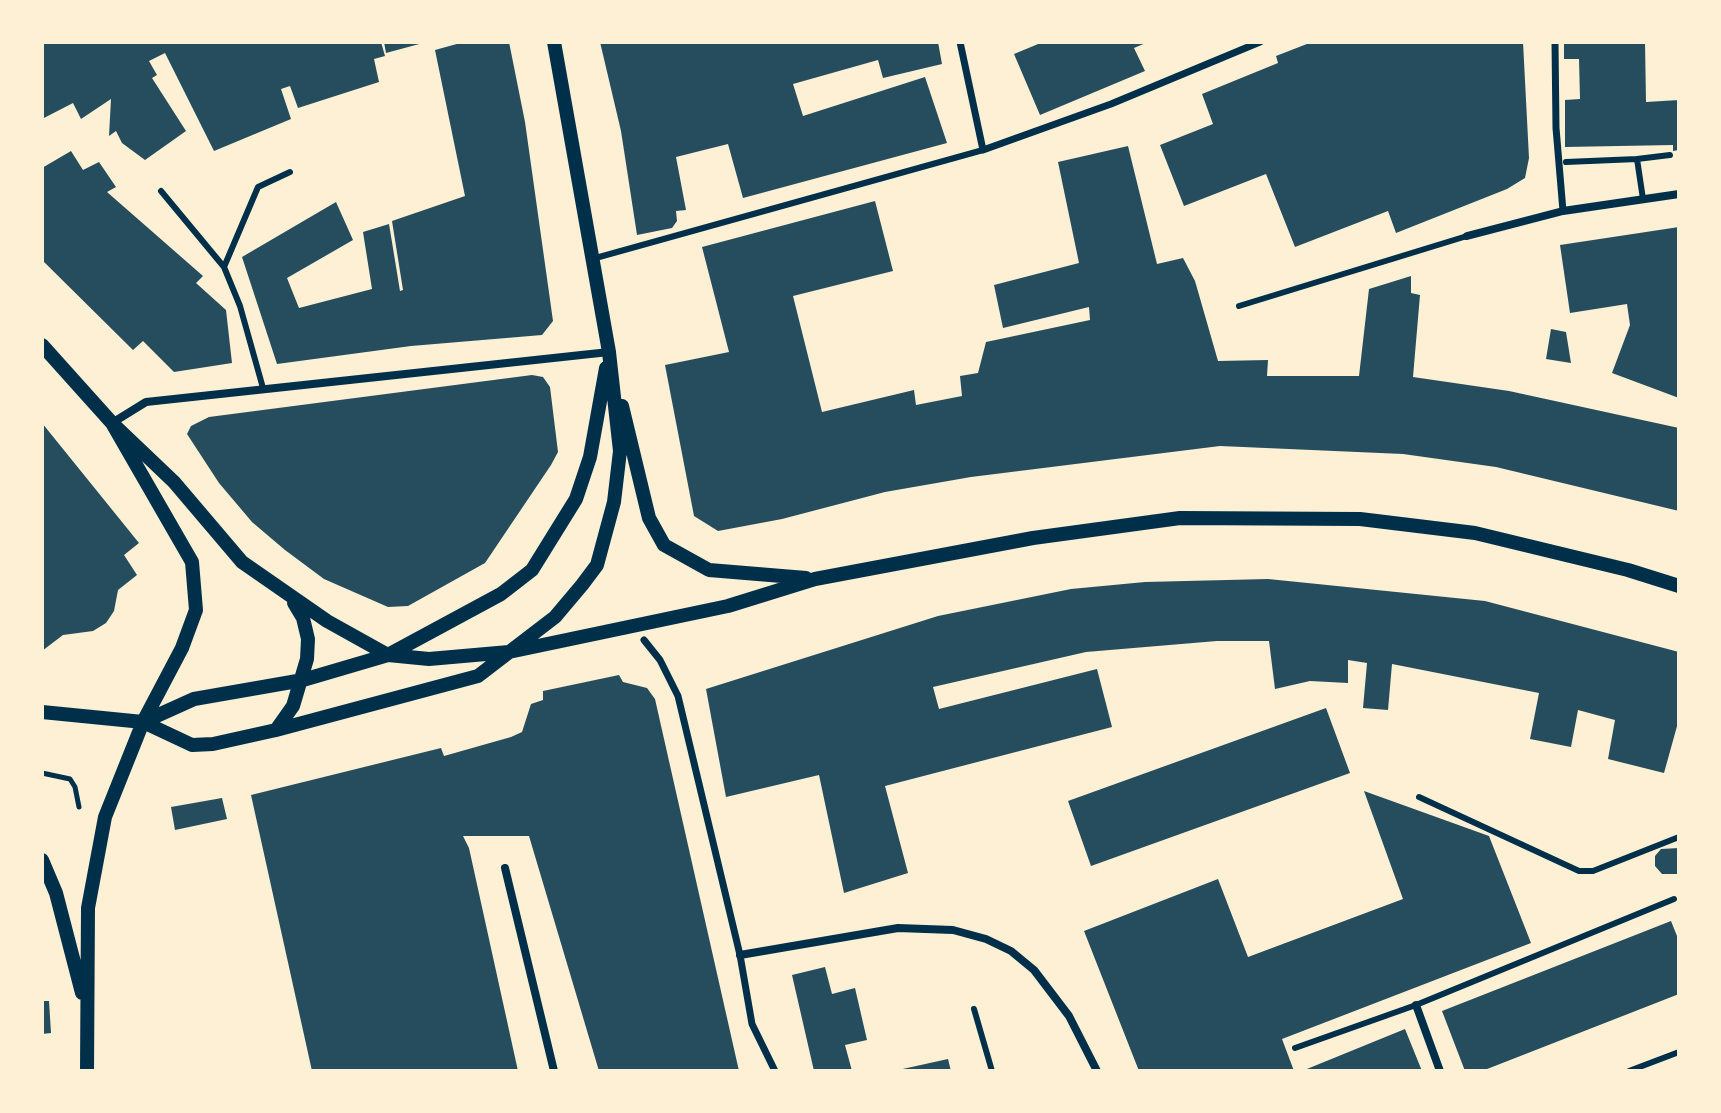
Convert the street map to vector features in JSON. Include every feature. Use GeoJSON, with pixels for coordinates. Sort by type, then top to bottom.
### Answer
{"type":"FeatureCollection","features":[{"type":"Feature","properties":{"kind":"street"},"geometry":{"type":"LineString","coordinates":[[554,42],[609,352],[649,518],[664,545],[709,570],[815,579]]}},
{"type":"Feature","properties":{"kind":"street"},"geometry":{"type":"LineString","coordinates":[[960,42],[983,150],[1111,104],[1260,42]]}},
{"type":"Feature","properties":{"kind":"street"},"geometry":{"type":"LineString","coordinates":[[1555,42],[1556,128],[1563,211]]}},
{"type":"Feature","properties":{"kind":"street"},"geometry":{"type":"LineString","coordinates":[[1467,236],[1563,211],[1679,194]]}},
{"type":"Feature","properties":{"kind":"street"},"geometry":{"type":"LineString","coordinates":[[42,345],[112,423],[174,482],[242,562],[289,596],[388,655],[429,659],[509,652],[728,606],[815,579],[1033,538],[1221,516],[1360,519],[1475,533],[1628,570],[1679,586]]}},
{"type":"Feature","properties":{"kind":"street"},"geometry":{"type":"LineString","coordinates":[[112,423],[146,402],[609,352]]}},
{"type":"Feature","properties":{"kind":"street"},"geometry":{"type":"LineString","coordinates":[[42,712],[143,722],[192,745],[213,744],[478,676],[555,617],[597,565],[614,502],[620,451],[609,352]]}},
{"type":"Feature","properties":{"kind":"street"},"geometry":{"type":"LineString","coordinates":[[143,722],[194,699],[303,680],[388,655],[516,584],[550,544],[576,499],[590,457],[609,352]]}},
{"type":"Feature","properties":{"kind":"street"},"geometry":{"type":"LineString","coordinates":[[87,1071],[88,908],[105,817],[143,722],[191,627],[196,610],[192,562],[177,531],[152,497],[112,423]]}},
{"type":"Feature","properties":{"kind":"street"},"geometry":{"type":"LineString","coordinates":[[276,730],[293,706],[303,680],[308,639],[303,618],[289,596]]}},
{"type":"Feature","properties":{"kind":"street"},"geometry":{"type":"LineString","coordinates":[[644,640],[660,660],[678,696],[740,955],[752,1024],[775,1071]]}},
{"type":"Feature","properties":{"kind":"street"},"geometry":{"type":"LineString","coordinates":[[42,860],[56,893],[86,1009]]}},
{"type":"Feature","properties":{"kind":"street"},"geometry":{"type":"LineString","coordinates":[[505,868],[554,1071]]}},
{"type":"Feature","properties":{"kind":"street"},"geometry":{"type":"LineString","coordinates":[[740,955],[898,928],[953,930],[986,939],[1011,951],[1034,970],[1069,1016],[1097,1071]]}},
{"type":"Feature","properties":{"kind":"street"},"geometry":{"type":"LineString","coordinates":[[1416,1005],[1440,1071]]}},
{"type":"Feature","properties":{"kind":"lane"},"geometry":{"type":"LineString","coordinates":[[592,259],[983,150]]}},
{"type":"Feature","properties":{"kind":"lane"},"geometry":{"type":"LineString","coordinates":[[1566,162],[1670,155]]}},
{"type":"Feature","properties":{"kind":"lane"},"geometry":{"type":"LineString","coordinates":[[1637,159],[1643,199]]}},
{"type":"Feature","properties":{"kind":"lane"},"geometry":{"type":"LineString","coordinates":[[224,267],[258,187],[290,172]]}},
{"type":"Feature","properties":{"kind":"lane"},"geometry":{"type":"LineString","coordinates":[[161,191],[224,267],[240,306],[263,388]]}},
{"type":"Feature","properties":{"kind":"lane"},"geometry":{"type":"LineString","coordinates":[[1239,306],[1467,236]]}},
{"type":"Feature","properties":{"kind":"lane"},"geometry":{"type":"LineString","coordinates":[[1419,797],[1579,871],[1593,871],[1679,837]]}},
{"type":"Feature","properties":{"kind":"lane"},"geometry":{"type":"LineString","coordinates":[[1295,1048],[1416,1005],[1674,899]]}},
{"type":"Feature","properties":{"kind":"lane"},"geometry":{"type":"LineString","coordinates":[[974,1009],[992,1071]]}},
{"type":"Feature","properties":{"kind":"lane"},"geometry":{"type":"LineString","coordinates":[[1629,1071],[1679,1052]]}},
{"type":"Feature","properties":{"kind":"path"},"geometry":{"type":"LineString","coordinates":[[42,773],[70,779],[80,809]]}},
{"type":"Feature","properties":{"kind":"building"},"geometry":{"type":"Polygon","coordinates":[[[42,42],[381,42],[385,56],[374,59],[379,82],[298,108],[290,86],[281,89],[291,119],[214,151],[165,53],[149,61],[157,75],[152,78],[186,131],[145,160],[122,143],[116,131],[109,136],[111,99],[81,119],[73,103],[42,119],[42,42]]]}},
{"type":"Feature","properties":{"kind":"building"},"geometry":{"type":"Polygon","coordinates":[[[384,42],[423,42],[423,43],[386,53],[384,42]]]}},
{"type":"Feature","properties":{"kind":"building"},"geometry":{"type":"Polygon","coordinates":[[[464,42],[509,42],[525,122],[553,321],[542,335],[411,346],[277,364],[242,257],[336,202],[353,240],[287,278],[299,308],[372,289],[363,232],[389,224],[400,291],[403,290],[392,221],[465,196],[435,50],[464,42]]]}},
{"type":"Feature","properties":{"kind":"building"},"geometry":{"type":"Polygon","coordinates":[[[600,42],[938,42],[942,64],[883,78],[878,60],[793,84],[803,116],[925,77],[947,143],[743,198],[728,144],[676,157],[686,210],[676,211],[677,221],[672,228],[637,235],[621,131],[600,42]]]}},
{"type":"Feature","properties":{"kind":"building"},"geometry":{"type":"Polygon","coordinates":[[[1043,42],[1148,42],[1134,48],[1145,71],[1040,115],[1014,54],[1043,42]]]}},
{"type":"Feature","properties":{"kind":"building"},"geometry":{"type":"Polygon","coordinates":[[[1312,42],[1523,42],[1529,158],[1525,178],[1507,189],[1396,233],[1388,211],[1295,247],[1266,174],[1184,206],[1160,145],[1213,124],[1202,94],[1278,63],[1276,56],[1312,42]]]}},
{"type":"Feature","properties":{"kind":"building"},"geometry":{"type":"Polygon","coordinates":[[[1564,42],[1645,42],[1646,102],[1679,100],[1679,150],[1673,151],[1673,145],[1565,147],[1565,100],[1580,99],[1579,59],[1564,59],[1564,42]]]}},
{"type":"Feature","properties":{"kind":"building"},"geometry":{"type":"Polygon","coordinates":[[[1128,146],[1157,264],[1183,258],[1195,281],[1218,361],[1268,360],[1267,376],[1359,376],[1369,289],[1411,276],[1411,293],[1420,295],[1413,377],[1509,391],[1679,428],[1679,511],[1496,467],[1403,454],[1220,446],[971,477],[885,492],[782,519],[718,531],[694,516],[665,365],[729,352],[702,247],[875,201],[893,271],[793,296],[822,412],[914,390],[916,405],[962,396],[960,376],[978,373],[986,342],[1090,320],[1089,307],[1003,328],[994,285],[1079,263],[1058,162],[1128,146]]]}},
{"type":"Feature","properties":{"kind":"building"},"geometry":{"type":"Polygon","coordinates":[[[71,151],[83,170],[99,162],[116,187],[107,192],[203,276],[196,283],[226,310],[232,363],[174,372],[143,341],[133,350],[42,260],[42,168],[71,151]]]}},
{"type":"Feature","properties":{"kind":"building"},"geometry":{"type":"Polygon","coordinates":[[[1679,227],[1679,398],[1612,373],[1630,325],[1627,304],[1570,313],[1560,245],[1679,227]]]}},
{"type":"Feature","properties":{"kind":"building"},"geometry":{"type":"Polygon","coordinates":[[[1551,329],[1566,332],[1571,363],[1546,359],[1551,329]]]}},
{"type":"Feature","properties":{"kind":"building"},"geometry":{"type":"Polygon","coordinates":[[[532,375],[543,377],[550,387],[558,452],[485,563],[408,606],[388,607],[324,579],[285,550],[252,522],[219,483],[187,434],[191,426],[209,417],[532,375]]]}},
{"type":"Feature","properties":{"kind":"building"},"geometry":{"type":"Polygon","coordinates":[[[42,423],[139,543],[124,555],[137,575],[118,590],[114,611],[106,623],[93,631],[63,635],[42,651],[42,423]]]}},
{"type":"Feature","properties":{"kind":"building"},"geometry":{"type":"Polygon","coordinates":[[[1268,579],[1485,601],[1679,652],[1679,719],[1664,773],[1608,759],[1615,720],[1578,710],[1571,747],[1530,739],[1539,693],[1392,664],[1388,710],[1363,708],[1367,663],[1348,660],[1348,683],[1310,681],[1275,689],[1269,641],[1217,641],[1086,652],[933,687],[939,709],[1097,669],[1112,727],[885,786],[908,873],[844,893],[819,775],[726,797],[706,689],[938,616],[1071,589],[1145,582],[1268,579]]]}},
{"type":"Feature","properties":{"kind":"building"},"geometry":{"type":"Polygon","coordinates":[[[619,675],[623,682],[647,688],[655,699],[739,1071],[599,1071],[529,836],[463,836],[469,848],[518,1071],[312,1071],[251,795],[441,748],[444,756],[511,737],[522,732],[531,704],[543,700],[543,691],[619,675]]]}},
{"type":"Feature","properties":{"kind":"building"},"geometry":{"type":"Polygon","coordinates":[[[1326,708],[1350,773],[1091,866],[1068,801],[1326,708]]]}},
{"type":"Feature","properties":{"kind":"building"},"geometry":{"type":"Polygon","coordinates":[[[1364,791],[1489,836],[1531,943],[1282,1039],[1294,1071],[1139,1071],[1084,931],[1218,879],[1248,957],[1403,899],[1364,791]]]}},
{"type":"Feature","properties":{"kind":"building"},"geometry":{"type":"Polygon","coordinates":[[[222,798],[227,819],[175,830],[171,807],[222,798]]]}},
{"type":"Feature","properties":{"kind":"building"},"geometry":{"type":"Polygon","coordinates":[[[1679,848],[1679,874],[1662,874],[1655,866],[1655,856],[1661,849],[1679,848]]]}},
{"type":"Feature","properties":{"kind":"building"},"geometry":{"type":"Polygon","coordinates":[[[1671,921],[1679,941],[1679,994],[1482,1071],[1465,1071],[1442,1011],[1671,921]]]}},
{"type":"Feature","properties":{"kind":"building"},"geometry":{"type":"Polygon","coordinates":[[[825,967],[832,994],[855,988],[867,1040],[845,1045],[852,1071],[814,1071],[792,975],[825,967]]]}},
{"type":"Feature","properties":{"kind":"building"},"geometry":{"type":"Polygon","coordinates":[[[42,1001],[49,1001],[51,1033],[42,1034],[42,1001]]]}},
{"type":"Feature","properties":{"kind":"building"},"geometry":{"type":"Polygon","coordinates":[[[1405,1029],[1422,1071],[1302,1071],[1405,1029]]]}},
{"type":"Feature","properties":{"kind":"building"},"geometry":{"type":"Polygon","coordinates":[[[948,1059],[951,1071],[898,1071],[898,1070],[948,1059]]]}}]}
